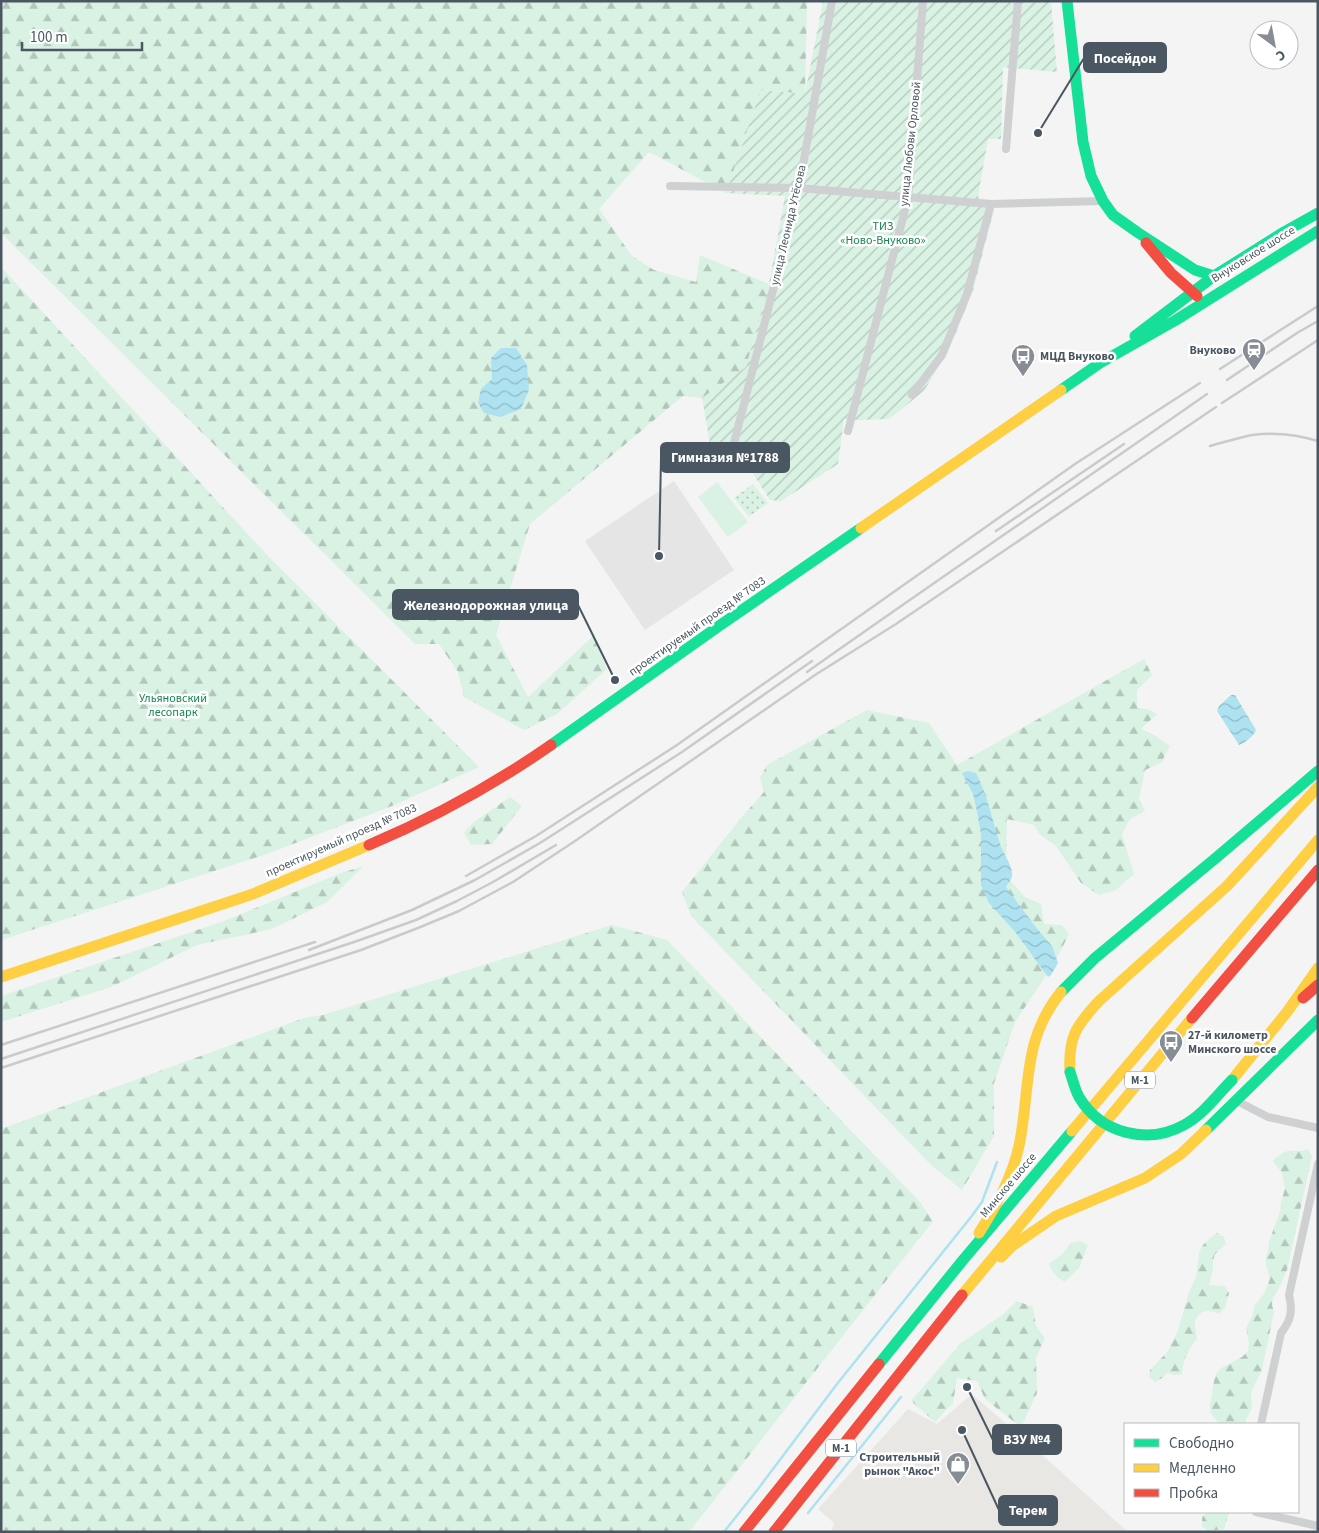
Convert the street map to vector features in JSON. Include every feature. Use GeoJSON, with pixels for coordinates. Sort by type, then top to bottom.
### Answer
{"type":"FeatureCollection","features":[{"type":"Feature","properties":{"kind":"main road","name":"Внуковское шоссе"},"geometry":{"type":"LineString","coordinates":[[1067,1],[1084,142],[1092,176],[1103,201],[1113,215],[1137,232],[1195,270],[1214,276]]}},
{"type":"Feature","properties":{"kind":"main road","name":"Внуковское шоссе"},"geometry":{"type":"LineString","coordinates":[[1197,289],[1214,276],[1284,232],[1318,213]]}},
{"type":"Feature","properties":{"kind":"main road","name":"Внуковское шоссе"},"geometry":{"type":"LineString","coordinates":[[1195,270],[1197,289],[1204,302],[1318,231]]}},
{"type":"Feature","properties":{"kind":"main road","name":"Внуковское шоссе"},"geometry":{"type":"LineString","coordinates":[[1137,232],[1171,273],[1197,289]]}},
{"type":"Feature","properties":{"kind":"main road","name":"проектируемый проезд № 7083"},"geometry":{"type":"LineString","coordinates":[[1106,360],[1197,289]]}},
{"type":"Feature","properties":{"kind":"main road","name":"проектируемый проезд № 7083"},"geometry":{"type":"LineString","coordinates":[[1,977],[253,894],[390,836],[478,791],[534,757],[584,723],[735,615],[1106,360],[1204,302]]}},
{"type":"Feature","properties":{"kind":"main road"},"geometry":{"type":"LineString","coordinates":[[963,1260],[996,1204],[1016,1157],[1031,1049],[1045,1014],[1056,997],[1092,961],[1246,834],[1318,771]]}},
{"type":"Feature","properties":{"kind":"main road"},"geometry":{"type":"LineString","coordinates":[[1318,787],[1227,886],[1099,1001],[1083,1018],[1074,1032],[1069,1045],[1068,1057],[1070,1072],[1077,1093],[1090,1112],[1101,1122],[1114,1129],[1142,1136],[1172,1131],[1197,1116],[1232,1080],[1287,1012],[1318,968]]}},
{"type":"Feature","properties":{"kind":"main road","name":"Минское шоссе"},"geometry":{"type":"LineString","coordinates":[[744,1532],[963,1260],[1318,840]]}},
{"type":"Feature","properties":{"kind":"main road","name":"М-1"},"geometry":{"type":"LineString","coordinates":[[774,1532],[968,1289],[1167,1048],[1317,872]]}},
{"type":"Feature","properties":{"kind":"main road"},"geometry":{"type":"LineString","coordinates":[[1287,1012],[1318,984]]}},
{"type":"Feature","properties":{"kind":"main road"},"geometry":{"type":"LineString","coordinates":[[968,1289],[1012,1246],[1056,1216],[1145,1178],[1181,1154],[1318,1020]]}},
{"type":"Feature","properties":{"kind":"street","name":"улица Леонида Утёсова"},"geometry":{"type":"LineString","coordinates":[[733,447],[798,188],[832,1]]}},
{"type":"Feature","properties":{"kind":"street","name":"улица Любови Орловой"},"geometry":{"type":"LineString","coordinates":[[848,431],[908,198],[923,1]]}},
{"type":"Feature","properties":{"kind":"street"},"geometry":{"type":"LineString","coordinates":[[1006,149],[1018,1]]}},
{"type":"Feature","properties":{"kind":"street"},"geometry":{"type":"LineString","coordinates":[[670,186],[798,188],[991,204],[1103,201]]}},
{"type":"Feature","properties":{"kind":"street"},"geometry":{"type":"LineString","coordinates":[[912,396],[942,355],[967,294],[991,204]]}},
{"type":"Feature","properties":{"kind":"street"},"geometry":{"type":"LineString","coordinates":[[1237,1101],[1268,1117],[1316,1128]]}},
{"type":"Feature","properties":{"kind":"street"},"geometry":{"type":"LineString","coordinates":[[1260,1423],[1281,1333],[1288,1324],[1292,1314],[1289,1295],[1318,1164]]}},
{"type":"Feature","properties":{"kind":"street"},"geometry":{"type":"LineString","coordinates":[[1261,1513],[1318,1525]]}},
{"type":"Feature","properties":{"kind":"shaded area"},"geometry":{"type":"Polygon","coordinates":[[[674,481],[734,570],[645,630],[585,541],[674,481]]]}},
{"type":"Feature","properties":{"kind":"shaded area","name":"Строительный рынок \"Акос\""},"geometry":{"type":"Polygon","coordinates":[[[972,1394],[1128,1532],[831,1532],[834,1523],[818,1509],[908,1409],[937,1424],[972,1394]]]}},
{"type":"Feature","properties":{"kind":"green space"},"geometry":{"type":"Polygon","coordinates":[[[1,1],[807,1],[805,94],[761,90],[726,193],[649,152],[599,209],[632,256],[654,270],[696,282],[700,255],[769,284],[746,367],[702,398],[683,396],[530,524],[496,635],[528,697],[593,636],[607,669],[557,714],[524,730],[464,697],[458,672],[439,644],[415,644],[1,233],[1,1]]]}},
{"type":"Feature","properties":{"kind":"green space","name":"ТИЗ «Ново-Внуково»"},"geometry":{"type":"Polygon","coordinates":[[[823,1],[1051,1],[1057,72],[1003,67],[1001,139],[988,139],[978,197],[994,210],[973,291],[951,345],[924,391],[889,419],[844,419],[838,464],[781,501],[770,500],[738,450],[710,444],[702,398],[746,367],[769,284],[785,196],[726,193],[761,90],[805,94],[823,1]]]}},
{"type":"Feature","properties":{"kind":"green space","name":"Ульяновский лесопарк"},"geometry":{"type":"Polygon","coordinates":[[[1,267],[269,557],[479,767],[392,806],[267,854],[1,940],[1,267]]]}},
{"type":"Feature","properties":{"kind":"green space"},"geometry":{"type":"Polygon","coordinates":[[[717,482],[748,522],[728,537],[698,497],[717,482]]]}},
{"type":"Feature","properties":{"kind":"green space"},"geometry":{"type":"Polygon","coordinates":[[[753,484],[768,503],[749,517],[734,498],[753,484]]]}},
{"type":"Feature","properties":{"kind":"green space"},"geometry":{"type":"Polygon","coordinates":[[[1144,659],[1152,675],[1137,690],[1137,708],[1147,709],[1157,714],[1141,729],[1170,746],[1161,763],[1145,770],[1139,798],[1145,811],[1130,819],[1122,834],[1134,874],[1116,890],[1099,895],[1081,883],[1056,846],[1039,834],[1034,825],[1007,819],[1006,876],[1025,897],[1041,904],[1044,924],[1062,925],[1069,934],[1055,962],[1015,1022],[994,1083],[994,1136],[962,1190],[932,1166],[691,916],[682,892],[764,792],[760,778],[767,765],[867,710],[929,723],[957,765],[1144,659]]]}},
{"type":"Feature","properties":{"kind":"green space"},"geometry":{"type":"Polygon","coordinates":[[[510,797],[522,806],[492,844],[471,845],[464,833],[474,822],[510,797]]]}},
{"type":"Feature","properties":{"kind":"green space"},"geometry":{"type":"Polygon","coordinates":[[[364,866],[327,902],[272,929],[197,945],[111,987],[1,1022],[1,996],[224,921],[341,873],[364,866]]]}},
{"type":"Feature","properties":{"kind":"green space"},"geometry":{"type":"Polygon","coordinates":[[[612,925],[667,940],[920,1202],[933,1221],[689,1532],[1,1532],[1,1129],[307,1017],[323,1015],[612,925]]]}},
{"type":"Feature","properties":{"kind":"green space"},"geometry":{"type":"Polygon","coordinates":[[[1308,1149],[1312,1156],[1287,1270],[1273,1298],[1274,1312],[1262,1370],[1251,1392],[1252,1408],[1246,1423],[1219,1423],[1211,1414],[1210,1405],[1216,1374],[1221,1368],[1242,1357],[1248,1351],[1249,1343],[1246,1328],[1253,1314],[1254,1306],[1264,1294],[1270,1279],[1266,1257],[1285,1188],[1282,1173],[1273,1161],[1287,1151],[1308,1149]]]}},
{"type":"Feature","properties":{"kind":"green space"},"geometry":{"type":"Polygon","coordinates":[[[1217,1233],[1224,1237],[1226,1244],[1215,1254],[1209,1285],[1225,1286],[1229,1293],[1225,1308],[1219,1314],[1212,1311],[1202,1312],[1197,1318],[1195,1324],[1197,1339],[1186,1355],[1182,1374],[1174,1375],[1167,1373],[1155,1382],[1149,1377],[1150,1370],[1168,1351],[1178,1330],[1189,1292],[1196,1277],[1199,1253],[1202,1246],[1217,1233]]]}},
{"type":"Feature","properties":{"kind":"green space"},"geometry":{"type":"Polygon","coordinates":[[[1080,1241],[1088,1245],[1079,1268],[1065,1282],[1056,1275],[1049,1264],[1062,1254],[1071,1243],[1080,1241]]]}},
{"type":"Feature","properties":{"kind":"green space"},"geometry":{"type":"Polygon","coordinates":[[[1017,1301],[1033,1307],[1036,1326],[1045,1338],[1036,1358],[1037,1393],[1021,1427],[985,1399],[977,1381],[957,1378],[953,1403],[935,1422],[911,1401],[961,1343],[1002,1315],[1017,1301]]]}},
{"type":"Feature","properties":{"kind":"green space"},"geometry":{"type":"Polygon","coordinates":[[[1205,1513],[1229,1513],[1224,1529],[1208,1531],[1202,1526],[1202,1518],[1205,1513]]]}},
{"type":"Feature","properties":{"kind":"water"},"geometry":{"type":"Polygon","coordinates":[[[501,348],[516,348],[527,365],[529,390],[521,409],[500,417],[484,413],[478,403],[481,389],[492,379],[491,358],[501,348]]]}},
{"type":"Feature","properties":{"kind":"water"},"geometry":{"type":"Polygon","coordinates":[[[1231,695],[1235,695],[1256,730],[1249,739],[1239,745],[1217,711],[1219,706],[1231,695]]]}},
{"type":"Feature","properties":{"kind":"water"},"geometry":{"type":"Polygon","coordinates":[[[968,771],[976,773],[980,782],[1000,844],[1010,866],[1012,877],[1006,887],[1052,946],[1058,963],[1048,977],[1016,933],[989,903],[981,885],[981,835],[978,816],[973,794],[962,773],[968,771]]]}},
{"type":"Feature","properties":{"kind":"waterway"},"geometry":{"type":"LineString","coordinates":[[724,1532],[837,1384],[971,1217],[982,1202],[997,1162]]}},
{"type":"Feature","properties":{"kind":"waterway"},"geometry":{"type":"LineString","coordinates":[[808,1513],[901,1397]]}},
{"type":"Feature","properties":{"kind":"railway"},"geometry":{"type":"LineString","coordinates":[[1220,369],[1318,306]]}},
{"type":"Feature","properties":{"kind":"railway"},"geometry":{"type":"LineString","coordinates":[[1227,380],[1318,321]]}},
{"type":"Feature","properties":{"kind":"railway"},"geometry":{"type":"LineString","coordinates":[[1222,403],[1318,340]]}},
{"type":"Feature","properties":{"kind":"railway"},"geometry":{"type":"LineString","coordinates":[[466,876],[536,836],[677,745],[1075,464],[1200,383]]}},
{"type":"Feature","properties":{"kind":"railway"},"geometry":{"type":"LineString","coordinates":[[807,672],[1207,394]]}},
{"type":"Feature","properties":{"kind":"railway"},"geometry":{"type":"LineString","coordinates":[[1,1068],[361,950],[459,911],[513,882],[815,675],[896,624],[1216,407]]}},
{"type":"Feature","properties":{"kind":"railway"},"geometry":{"type":"LineString","coordinates":[[1210,446],[1260,434],[1302,437],[1318,441]]}},
{"type":"Feature","properties":{"kind":"railway"},"geometry":{"type":"LineString","coordinates":[[996,531],[1124,444]]}},
{"type":"Feature","properties":{"kind":"railway"},"geometry":{"type":"LineString","coordinates":[[309,950],[412,910],[475,880],[540,843],[682,752],[812,661]]}},
{"type":"Feature","properties":{"kind":"railway"},"geometry":{"type":"LineString","coordinates":[[1,1059],[416,920],[493,882],[556,845]]}},
{"type":"Feature","properties":{"kind":"railway"},"geometry":{"type":"LineString","coordinates":[[1,1045],[315,942]]}},
{"type":"Feature","properties":{"kind":"traffic: fast"},"geometry":{"type":"LineString","coordinates":[[1067,1],[1083,142],[1091,176],[1103,201],[1113,215],[1137,232],[1195,270],[1214,276]]}},
{"type":"Feature","properties":{"kind":"traffic: fast"},"geometry":{"type":"LineString","coordinates":[[1135,336],[1214,276],[1318,213]]}},
{"type":"Feature","properties":{"kind":"traffic: fast"},"geometry":{"type":"LineString","coordinates":[[1061,390],[1100,363],[1176,320],[1318,231]]}},
{"type":"Feature","properties":{"kind":"traffic: fast"},"geometry":{"type":"LineString","coordinates":[[551,745],[861,528]]}},
{"type":"Feature","properties":{"kind":"traffic: fast"},"geometry":{"type":"LineString","coordinates":[[1061,992],[1095,958],[1318,771]]}},
{"type":"Feature","properties":{"kind":"traffic: fast"},"geometry":{"type":"LineString","coordinates":[[1206,1130],[1318,1020]]}},
{"type":"Feature","properties":{"kind":"traffic: fast"},"geometry":{"type":"LineString","coordinates":[[1070,1072],[1079,1097],[1088,1110],[1112,1127],[1141,1135],[1170,1131],[1191,1121],[1232,1080]]}},
{"type":"Feature","properties":{"kind":"traffic: fast"},"geometry":{"type":"LineString","coordinates":[[879,1364],[963,1260],[1072,1131]]}},
{"type":"Feature","properties":{"kind":"traffic: slow"},"geometry":{"type":"LineString","coordinates":[[861,528],[1061,390]]}},
{"type":"Feature","properties":{"kind":"traffic: slow"},"geometry":{"type":"LineString","coordinates":[[1070,1072],[1072,1041],[1084,1018],[1099,1001],[1227,886],[1318,787]]}},
{"type":"Feature","properties":{"kind":"traffic: slow"},"geometry":{"type":"LineString","coordinates":[[1072,1131],[1318,840]]}},
{"type":"Feature","properties":{"kind":"traffic: slow"},"geometry":{"type":"LineString","coordinates":[[1,977],[253,894],[369,845]]}},
{"type":"Feature","properties":{"kind":"traffic: slow"},"geometry":{"type":"LineString","coordinates":[[1232,1080],[1287,1012],[1318,968]]}},
{"type":"Feature","properties":{"kind":"traffic: slow"},"geometry":{"type":"LineString","coordinates":[[979,1233],[1008,1180],[1016,1158],[1023,1125],[1033,1047],[1048,1010],[1061,992]]}},
{"type":"Feature","properties":{"kind":"traffic: slow"},"geometry":{"type":"LineString","coordinates":[[962,1295],[1192,1018]]}},
{"type":"Feature","properties":{"kind":"traffic: slow"},"geometry":{"type":"LineString","coordinates":[[1001,1257],[1012,1246],[1056,1216],[1145,1178],[1181,1154],[1206,1130]]}},
{"type":"Feature","properties":{"kind":"traffic: jam"},"geometry":{"type":"LineString","coordinates":[[1146,243],[1171,273],[1197,296]]}},
{"type":"Feature","properties":{"kind":"traffic: jam"},"geometry":{"type":"LineString","coordinates":[[369,845],[463,800],[551,745]]}},
{"type":"Feature","properties":{"kind":"traffic: jam"},"geometry":{"type":"LineString","coordinates":[[1192,1018],[1318,870]]}},
{"type":"Feature","properties":{"kind":"traffic: jam"},"geometry":{"type":"LineString","coordinates":[[1303,998],[1318,985]]}},
{"type":"Feature","properties":{"kind":"traffic: jam"},"geometry":{"type":"LineString","coordinates":[[774,1532],[962,1295]]}},
{"type":"Feature","properties":{"kind":"traffic: jam"},"geometry":{"type":"LineString","coordinates":[[744,1532],[879,1364]]}},
{"type":"Feature","properties":{"kind":"place","name":"Посейдон"},"geometry":{"type":"Point","coordinates":[1038,133]}},
{"type":"Feature","properties":{"kind":"place","name":"Внуково"},"geometry":{"type":"Point","coordinates":[1254,371]}},
{"type":"Feature","properties":{"kind":"place","name":"МЦД Внуково"},"geometry":{"type":"Point","coordinates":[1023,377]}},
{"type":"Feature","properties":{"kind":"place","name":"Гимназия №1788"},"geometry":{"type":"Point","coordinates":[659,556]}},
{"type":"Feature","properties":{"kind":"place","name":"Железнодорожная улица"},"geometry":{"type":"Point","coordinates":[615,680]}},
{"type":"Feature","properties":{"kind":"place","name":"27-й километр Минского шоссе"},"geometry":{"type":"Point","coordinates":[1171,1063]}},
{"type":"Feature","properties":{"kind":"place","name":"ВЗУ №4"},"geometry":{"type":"Point","coordinates":[967,1387]}},
{"type":"Feature","properties":{"kind":"place","name":"Терем"},"geometry":{"type":"Point","coordinates":[962,1430]}},
{"type":"Feature","properties":{"kind":"place","name":"Строительный рынок \"Акос\""},"geometry":{"type":"Point","coordinates":[958,1485]}}]}
